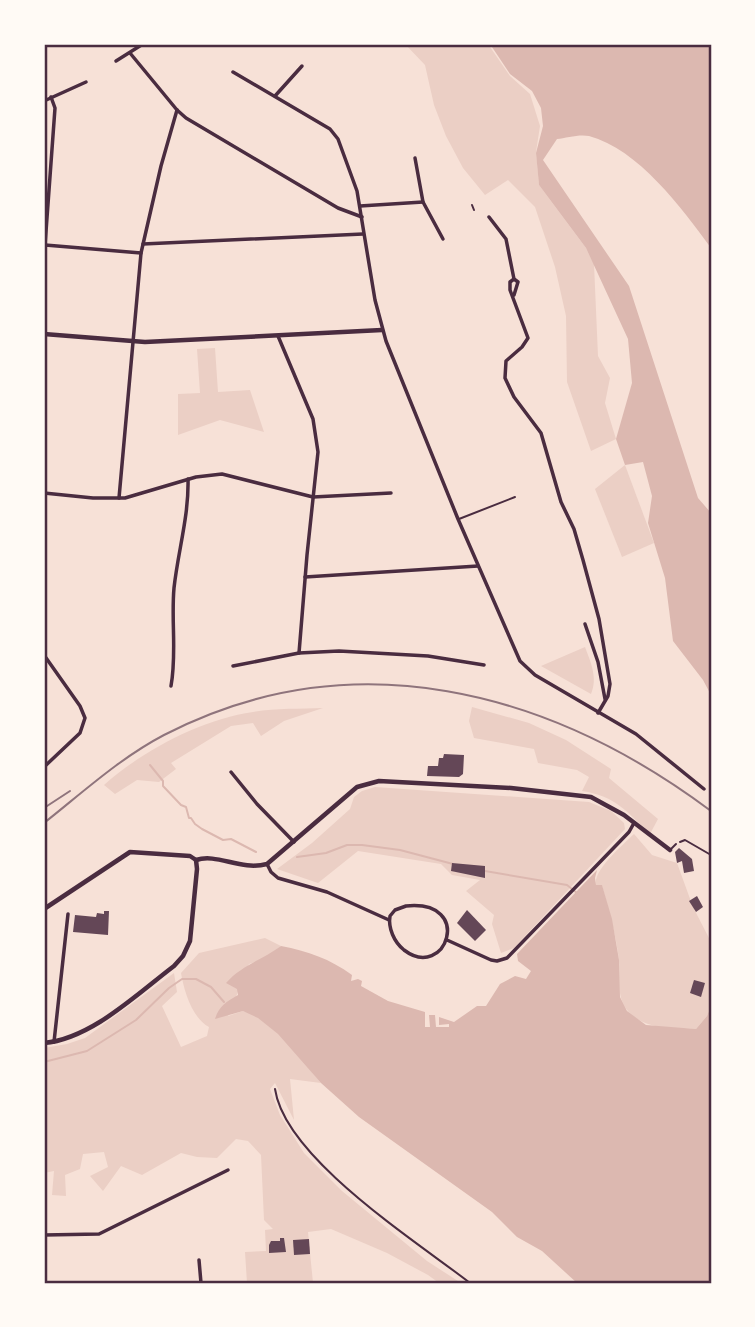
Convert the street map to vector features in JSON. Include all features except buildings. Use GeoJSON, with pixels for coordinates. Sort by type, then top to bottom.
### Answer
{"type":"FeatureCollection","features":[{"type":"Feature","properties":{"kind":"street"},"geometry":{"type":"LineString","coordinates":[[116,61],[143,44]]}},
{"type":"Feature","properties":{"kind":"street"},"geometry":{"type":"LineString","coordinates":[[130,53],[177,110],[338,208],[362,217]]}},
{"type":"Feature","properties":{"kind":"street"},"geometry":{"type":"LineString","coordinates":[[275,96],[302,66]]}},
{"type":"Feature","properties":{"kind":"street"},"geometry":{"type":"LineString","coordinates":[[233,72],[334,133],[354,178],[382,330],[478,566],[512,645],[525,666],[636,734],[704,789]]}},
{"type":"Feature","properties":{"kind":"street"},"geometry":{"type":"LineString","coordinates":[[44,101],[86,82]]}},
{"type":"Feature","properties":{"kind":"street"},"geometry":{"type":"LineString","coordinates":[[51,97],[55,108],[44,245],[141,253]]}},
{"type":"Feature","properties":{"kind":"street"},"geometry":{"type":"LineString","coordinates":[[119,498],[141,253],[177,110]]}},
{"type":"Feature","properties":{"kind":"street"},"geometry":{"type":"LineString","coordinates":[[415,158],[423,202],[443,239]]}},
{"type":"Feature","properties":{"kind":"street"},"geometry":{"type":"LineString","coordinates":[[360,206],[423,202]]}},
{"type":"Feature","properties":{"kind":"street"},"geometry":{"type":"LineString","coordinates":[[489,217],[506,239],[514,279],[518,282],[514,295]]}},
{"type":"Feature","properties":{"kind":"street"},"geometry":{"type":"LineString","coordinates":[[143,244],[363,234]]}},
{"type":"Feature","properties":{"kind":"street"},"geometry":{"type":"LineString","coordinates":[[514,279],[509,286],[528,338],[523,347],[506,361],[505,378],[514,397],[541,433],[561,502],[579,545],[606,652],[610,684],[606,701],[598,713]]}},
{"type":"Feature","properties":{"kind":"street"},"geometry":{"type":"LineString","coordinates":[[44,334],[133,342],[382,330]]}},
{"type":"Feature","properties":{"kind":"street"},"geometry":{"type":"LineString","coordinates":[[278,335],[317,434],[318,452],[299,653]]}},
{"type":"Feature","properties":{"kind":"street"},"geometry":{"type":"LineString","coordinates":[[44,493],[119,498],[208,474],[222,474],[313,497],[391,493]]}},
{"type":"Feature","properties":{"kind":"street"},"geometry":{"type":"LineString","coordinates":[[171,686],[175,657],[175,584],[188,500],[188,479]]}},
{"type":"Feature","properties":{"kind":"street"},"geometry":{"type":"LineString","coordinates":[[305,577],[478,566]]}},
{"type":"Feature","properties":{"kind":"street"},"geometry":{"type":"LineString","coordinates":[[585,624],[601,673],[606,701]]}},
{"type":"Feature","properties":{"kind":"street"},"geometry":{"type":"LineString","coordinates":[[233,666],[299,653],[339,651],[396,654],[484,665]]}},
{"type":"Feature","properties":{"kind":"street"},"geometry":{"type":"LineString","coordinates":[[44,654],[80,706],[85,722],[80,733],[44,767]]}},
{"type":"Feature","properties":{"kind":"street"},"geometry":{"type":"LineString","coordinates":[[231,772],[294,842]]}},
{"type":"Feature","properties":{"kind":"street"},"geometry":{"type":"LineString","coordinates":[[44,908],[130,852],[190,856],[196,860],[208,858],[251,867],[267,864],[351,792],[373,781],[580,794],[601,801],[670,850]]}},
{"type":"Feature","properties":{"kind":"street"},"geometry":{"type":"LineString","coordinates":[[447,940],[491,960],[504,960],[629,832],[634,823]]}},
{"type":"Feature","properties":{"kind":"street"},"geometry":{"type":"LineString","coordinates":[[44,1043],[74,1037],[90,1028],[174,967],[190,941],[196,860]]}},
{"type":"Feature","properties":{"kind":"street"},"geometry":{"type":"LineString","coordinates":[[267,864],[274,876],[327,892],[389,920]]}},
{"type":"Feature","properties":{"kind":"street"},"geometry":{"type":"LineString","coordinates":[[428,906],[438,912],[445,921],[447,940],[434,954],[413,955],[398,945],[389,920],[392,912],[401,907],[428,906]]}},
{"type":"Feature","properties":{"kind":"street"},"geometry":{"type":"LineString","coordinates":[[54,1042],[68,914]]}},
{"type":"Feature","properties":{"kind":"street"},"geometry":{"type":"LineString","coordinates":[[44,1235],[99,1234],[228,1170]]}},
{"type":"Feature","properties":{"kind":"street"},"geometry":{"type":"LineString","coordinates":[[199,1260],[201,1283]]}},
{"type":"Feature","properties":{"kind":"lane"},"geometry":{"type":"LineString","coordinates":[[458,519],[515,497]]}},
{"type":"Feature","properties":{"kind":"lane"},"geometry":{"type":"LineString","coordinates":[[670,850],[676,844]]}},
{"type":"Feature","properties":{"kind":"lane"},"geometry":{"type":"LineString","coordinates":[[275,1089],[286,1120],[312,1154],[348,1190],[470,1283]]}},
{"type":"Feature","properties":{"kind":"path"},"geometry":{"type":"LineString","coordinates":[[472,205],[474,210]]}},
{"type":"Feature","properties":{"kind":"path"},"geometry":{"type":"LineString","coordinates":[[676,844],[685,840],[711,855]]}},
{"type":"Feature","properties":{"kind":"shaded area"},"geometry":{"type":"Polygon","coordinates":[[[405,44],[488,44],[510,76],[530,94],[540,126],[536,152],[539,185],[586,248],[594,264],[598,356],[610,378],[605,403],[616,439],[591,451],[567,382],[566,316],[555,267],[535,207],[508,180],[485,195],[463,168],[434,105],[425,65],[405,44]]]}},
{"type":"Feature","properties":{"kind":"shaded area"},"geometry":{"type":"Polygon","coordinates":[[[490,44],[711,44],[711,248],[673,198],[625,153],[607,143],[589,136],[557,139],[543,160],[629,286],[698,498],[711,513],[711,695],[673,641],[665,578],[648,523],[652,496],[643,462],[625,465],[616,439],[632,383],[628,339],[586,248],[539,185],[536,153],[543,126],[541,108],[532,91],[510,74],[490,44]]]}},
{"type":"Feature","properties":{"kind":"shaded area"},"geometry":{"type":"Polygon","coordinates":[[[215,348],[218,392],[250,390],[264,432],[220,420],[178,435],[178,394],[200,393],[197,349],[215,348]]]}},
{"type":"Feature","properties":{"kind":"shaded area"},"geometry":{"type":"Polygon","coordinates":[[[625,465],[654,543],[622,557],[595,489],[625,465]]]}},
{"type":"Feature","properties":{"kind":"shaded area"},"geometry":{"type":"Polygon","coordinates":[[[585,647],[594,676],[591,694],[541,666],[585,647]]]}},
{"type":"Feature","properties":{"kind":"shaded area"},"geometry":{"type":"Polygon","coordinates":[[[472,707],[529,723],[566,740],[611,769],[609,778],[658,819],[650,834],[612,801],[582,791],[589,777],[577,770],[538,763],[534,749],[474,738],[469,721],[472,707]]]}},
{"type":"Feature","properties":{"kind":"shaded area"},"geometry":{"type":"Polygon","coordinates":[[[323,708],[284,721],[261,736],[253,723],[231,726],[171,763],[176,769],[159,782],[137,780],[115,794],[104,785],[136,760],[193,729],[234,716],[262,711],[323,708]]]}},
{"type":"Feature","properties":{"kind":"shaded area"},"geometry":{"type":"Polygon","coordinates":[[[375,787],[589,802],[611,811],[624,823],[625,829],[514,948],[501,953],[492,924],[494,915],[466,891],[480,880],[452,875],[441,864],[358,851],[318,883],[277,869],[312,843],[350,809],[354,797],[375,787]]]}},
{"type":"Feature","properties":{"kind":"shaded area"},"geometry":{"type":"Polygon","coordinates":[[[634,834],[652,855],[677,863],[693,907],[711,942],[711,1006],[707,1016],[696,1029],[663,1027],[642,1022],[626,1008],[621,998],[614,932],[602,886],[596,885],[596,879],[610,858],[634,834]]]}},
{"type":"Feature","properties":{"kind":"shaded area"},"geometry":{"type":"Polygon","coordinates":[[[597,870],[596,885],[602,885],[612,919],[619,960],[620,997],[627,1011],[646,1025],[696,1029],[707,1016],[711,1006],[711,1283],[577,1283],[542,1251],[517,1237],[492,1212],[359,1117],[321,1083],[278,1034],[258,1018],[243,1011],[215,1019],[224,1005],[238,995],[237,989],[226,983],[281,946],[327,960],[352,975],[351,981],[362,981],[361,986],[388,1001],[425,1012],[425,1027],[430,1027],[429,1015],[435,1015],[436,1027],[449,1027],[449,1024],[439,1025],[439,1017],[454,1022],[477,1006],[486,1006],[500,984],[515,976],[526,979],[531,971],[518,961],[517,954],[597,870]]]}},
{"type":"Feature","properties":{"kind":"shaded area"},"geometry":{"type":"Polygon","coordinates":[[[265,938],[281,946],[264,959],[249,964],[228,1016],[243,1011],[265,1022],[286,1041],[321,1083],[290,1079],[294,1120],[275,1083],[270,1089],[280,1115],[304,1153],[342,1191],[427,1261],[461,1283],[439,1283],[387,1253],[331,1229],[308,1232],[313,1283],[247,1283],[245,1252],[266,1251],[265,1230],[273,1229],[264,1220],[261,1155],[248,1141],[236,1139],[217,1158],[181,1153],[142,1175],[121,1166],[103,1191],[90,1176],[108,1167],[104,1152],[83,1154],[80,1169],[65,1175],[66,1196],[52,1195],[54,1171],[44,1173],[44,1048],[85,1038],[174,973],[177,992],[162,1006],[181,1047],[207,1036],[209,1027],[193,1011],[181,973],[199,953],[265,938]]]}},
{"type":"Feature","properties":{"kind":"waterway"},"geometry":{"type":"LineString","coordinates":[[150,765],[163,781],[163,786],[186,807],[189,818],[195,824],[223,840],[231,839],[256,852]]}},
{"type":"Feature","properties":{"kind":"waterway"},"geometry":{"type":"LineString","coordinates":[[297,857],[326,853],[347,845],[362,845],[400,850],[453,864]]}},
{"type":"Feature","properties":{"kind":"waterway"},"geometry":{"type":"LineString","coordinates":[[485,871],[567,885],[577,893]]}},
{"type":"Feature","properties":{"kind":"waterway"},"geometry":{"type":"LineString","coordinates":[[44,1062],[87,1051],[136,1020],[182,979],[196,979],[211,987],[224,1002]]}},
{"type":"Feature","properties":{"kind":"railway"},"geometry":{"type":"LineString","coordinates":[[44,823],[102,776],[148,744],[235,705],[306,689],[377,685],[447,691],[516,708],[584,734],[649,769],[711,811]]}},
{"type":"Feature","properties":{"kind":"railway"},"geometry":{"type":"LineString","coordinates":[[44,808],[70,791]]}}]}
